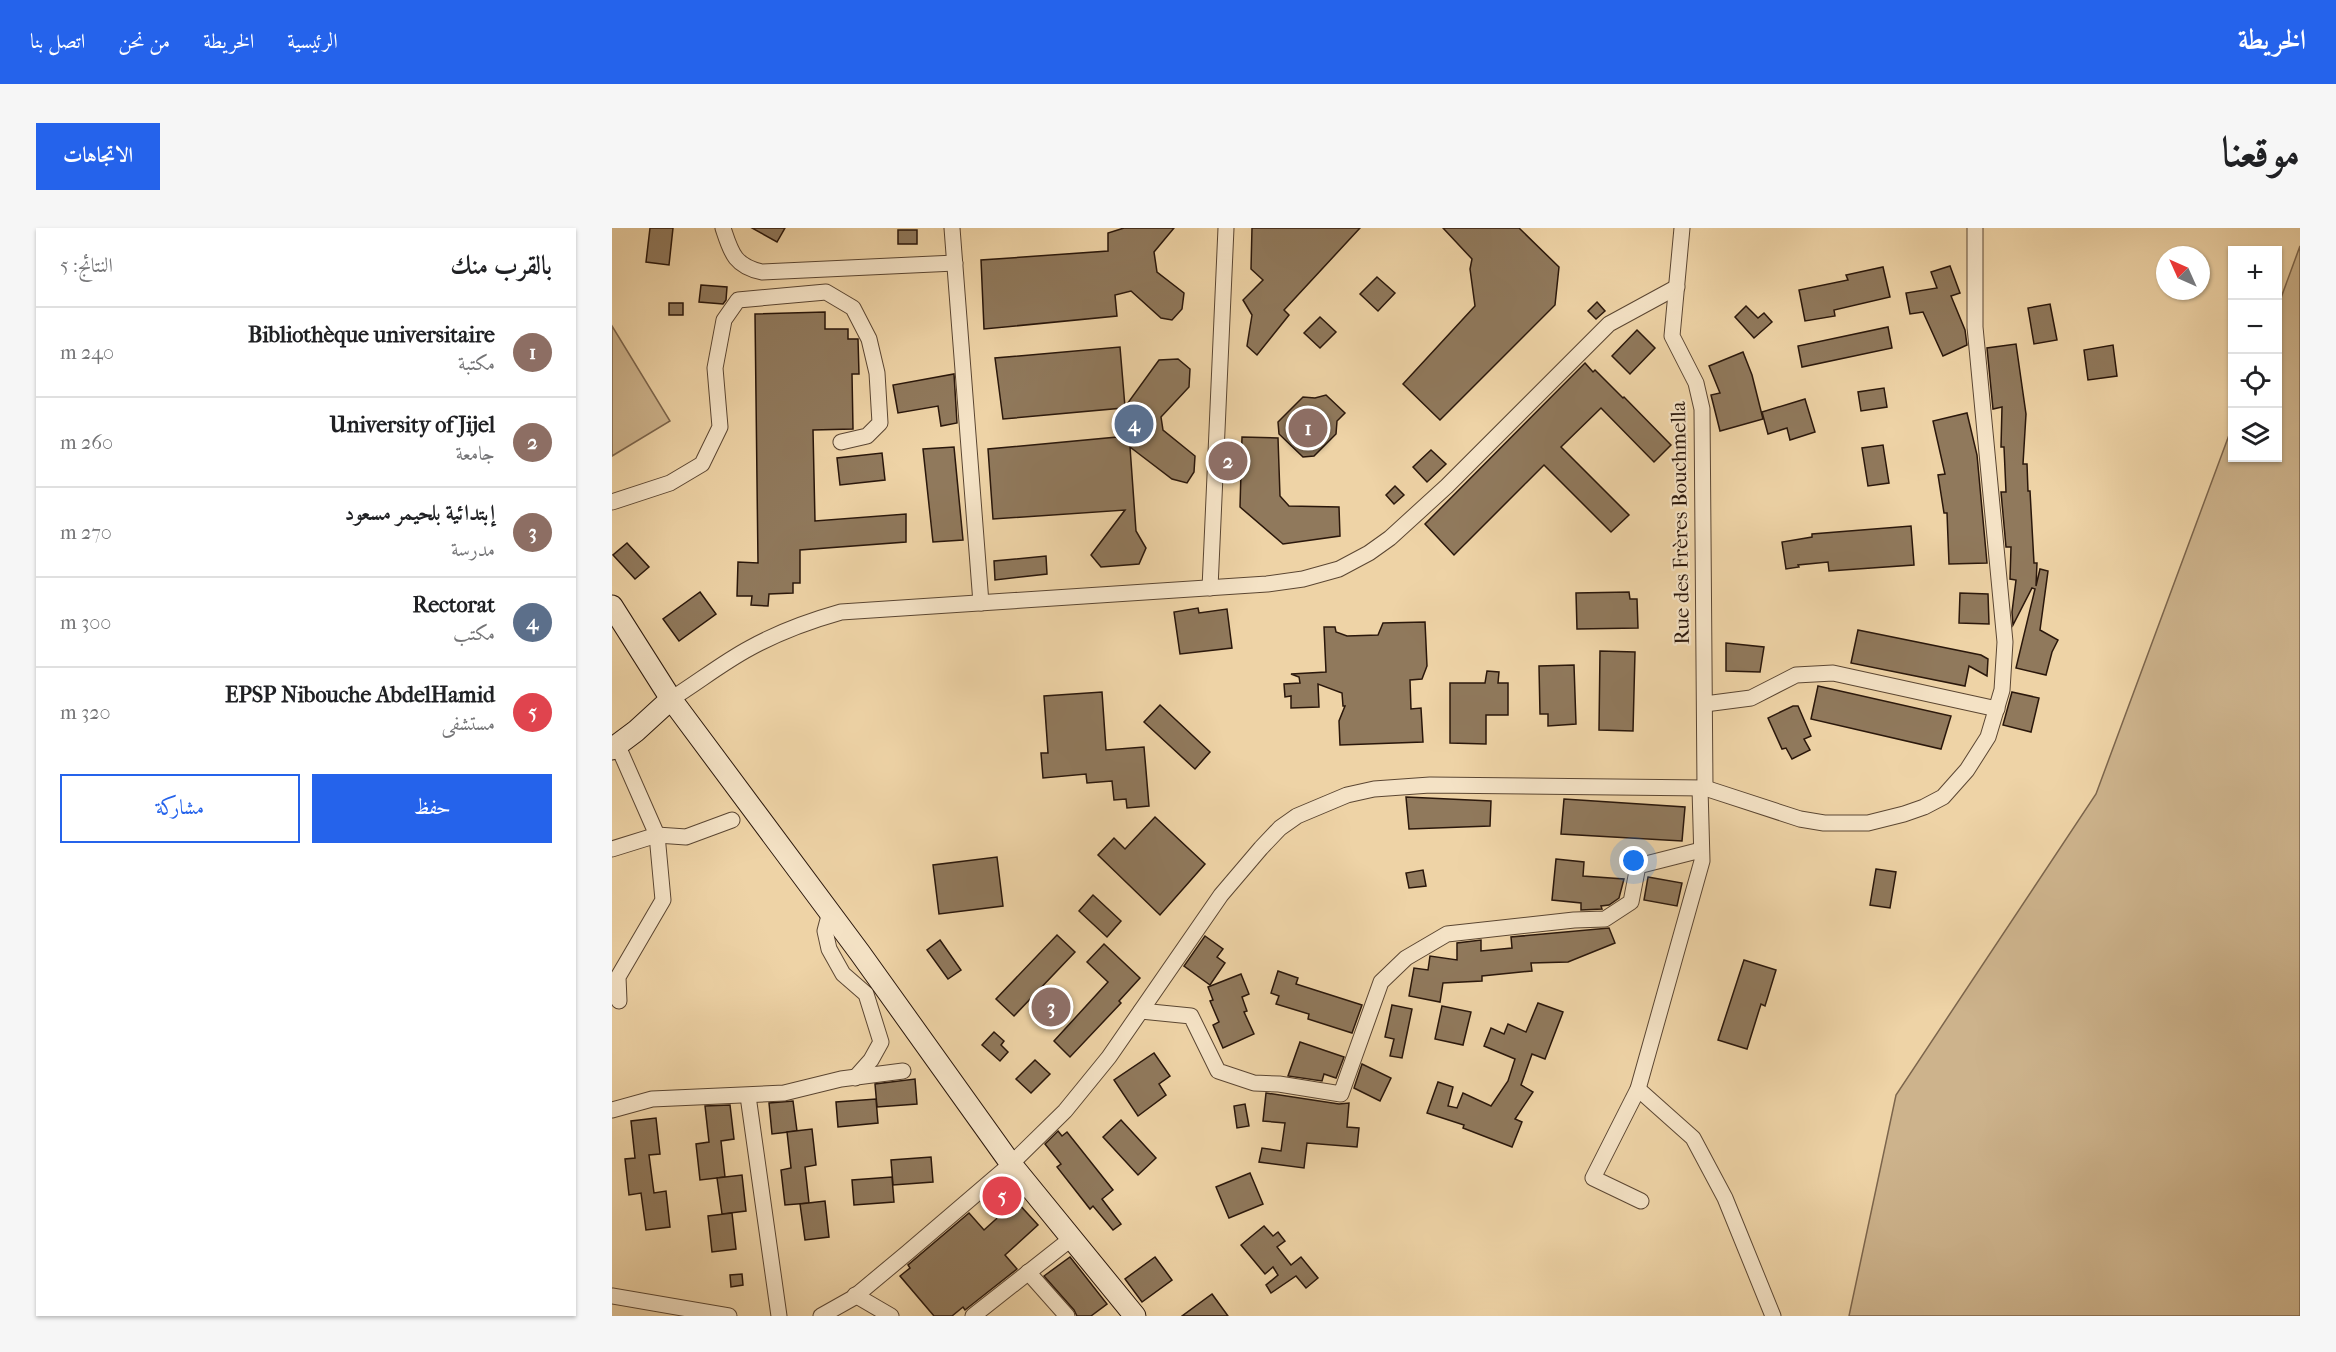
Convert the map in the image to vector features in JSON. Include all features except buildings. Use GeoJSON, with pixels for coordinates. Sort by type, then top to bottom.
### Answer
{"type":"FeatureCollection","features":[{"type":"Feature","properties":{"kind":"main road"},"geometry":{"type":"LineString","coordinates":[[616,618],[670,699],[830,912],[1011,1164],[1135,1316]]}},
{"type":"Feature","properties":{"kind":"main road"},"geometry":{"type":"LineString","coordinates":[[614,747],[636,731],[670,699]]}},
{"type":"Feature","properties":{"kind":"street"},"geometry":{"type":"LineString","coordinates":[[723,228],[729,248],[736,260],[749,269],[762,272],[955,263]]}},
{"type":"Feature","properties":{"kind":"street"},"geometry":{"type":"LineString","coordinates":[[952,228],[981,603]]}},
{"type":"Feature","properties":{"kind":"street"},"geometry":{"type":"LineString","coordinates":[[1210,588],[1227,228]]}},
{"type":"Feature","properties":{"kind":"street","name":"Rue des Frères Bouchmella"},"geometry":{"type":"LineString","coordinates":[[1641,1201],[1593,1178],[1638,1089],[1702,861],[1705,704],[1702,409],[1696,383],[1672,336],[1682,228]]}},
{"type":"Feature","properties":{"kind":"street"},"geometry":{"type":"LineString","coordinates":[[825,1315],[855,1296],[1011,1164],[1080,1094],[1221,895],[1260,848],[1280,828],[1297,816],[1336,798],[1374,789],[1419,786],[1702,788],[1800,819],[1824,823],[1868,823],[1905,814],[1943,797],[1967,770],[1988,737],[2002,690],[2005,642],[1975,327],[1976,228]]}},
{"type":"Feature","properties":{"kind":"street"},"geometry":{"type":"LineString","coordinates":[[670,699],[748,649],[804,622],[841,612],[1267,584],[1303,579],[1339,569],[1368,554],[1390,538],[1447,486],[1609,324],[1677,287]]}},
{"type":"Feature","properties":{"kind":"street"},"geometry":{"type":"LineString","coordinates":[[612,502],[670,483],[702,464],[720,427],[716,368],[724,320],[738,300],[826,291],[853,308],[869,339],[878,373],[880,423],[867,436],[841,442]]}},
{"type":"Feature","properties":{"kind":"street"},"geometry":{"type":"LineString","coordinates":[[1705,704],[1751,698],[1796,675],[1833,673],[1997,709]]}},
{"type":"Feature","properties":{"kind":"street"},"geometry":{"type":"LineString","coordinates":[[614,747],[657,835],[663,900],[618,977],[619,1000]]}},
{"type":"Feature","properties":{"kind":"street"},"geometry":{"type":"LineString","coordinates":[[612,849],[657,835],[686,837],[732,820]]}},
{"type":"Feature","properties":{"kind":"street"},"geometry":{"type":"LineString","coordinates":[[1141,1011],[1191,1016],[1218,1071],[1254,1083],[1279,1084],[1341,1094],[1381,982],[1406,958],[1447,933],[1605,919],[1631,902],[1638,866],[1701,850]]}},
{"type":"Feature","properties":{"kind":"street"},"geometry":{"type":"LineString","coordinates":[[830,912],[825,931],[829,949],[843,974],[866,994],[881,1042],[871,1060],[855,1078]]}},
{"type":"Feature","properties":{"kind":"street"},"geometry":{"type":"LineString","coordinates":[[612,1110],[652,1099],[784,1093],[855,1078],[903,1071]]}},
{"type":"Feature","properties":{"kind":"street"},"geometry":{"type":"LineString","coordinates":[[1638,1089],[1693,1138],[1725,1198],[1773,1316]]}},
{"type":"Feature","properties":{"kind":"street"},"geometry":{"type":"LineString","coordinates":[[748,1096],[779,1316]]}},
{"type":"Feature","properties":{"kind":"street"},"geometry":{"type":"LineString","coordinates":[[973,1316],[1072,1238]]}},
{"type":"Feature","properties":{"kind":"street"},"geometry":{"type":"LineString","coordinates":[[1028,1272],[1067,1316]]}},
{"type":"Feature","properties":{"kind":"street"},"geometry":{"type":"LineString","coordinates":[[612,1296],[664,1310],[729,1316]]}},
{"type":"Feature","properties":{"kind":"street"},"geometry":{"type":"LineString","coordinates":[[855,1296],[891,1316]]}},
{"type":"Feature","properties":{"kind":"shaded area"},"geometry":{"type":"Polygon","coordinates":[[[2300,246],[2300,1316],[1849,1316],[1896,1095],[2096,794],[2228,438],[2228,462],[2282,462],[2282,295],[2300,246]]]}},
{"type":"Feature","properties":{"kind":"shaded area"},"geometry":{"type":"Polygon","coordinates":[[[612,326],[670,421],[612,456],[612,326]]]}},
{"type":"Feature","properties":{"kind":"place","name":"Rectorat"},"geometry":{"type":"Point","coordinates":[1134,424]}},
{"type":"Feature","properties":{"kind":"place","name":"Bibliothèque universitaire"},"geometry":{"type":"Point","coordinates":[1308,428]}},
{"type":"Feature","properties":{"kind":"place","name":"University of Jijel"},"geometry":{"type":"Point","coordinates":[1228,461]}},
{"type":"Feature","properties":{"kind":"place","name":"إبتدائية بلحيمر مسعود"},"geometry":{"type":"Point","coordinates":[1051,1007]}},
{"type":"Feature","properties":{"kind":"place","name":"EPSP Nibouche AbdelHamid"},"geometry":{"type":"Point","coordinates":[1002,1196]}}]}
